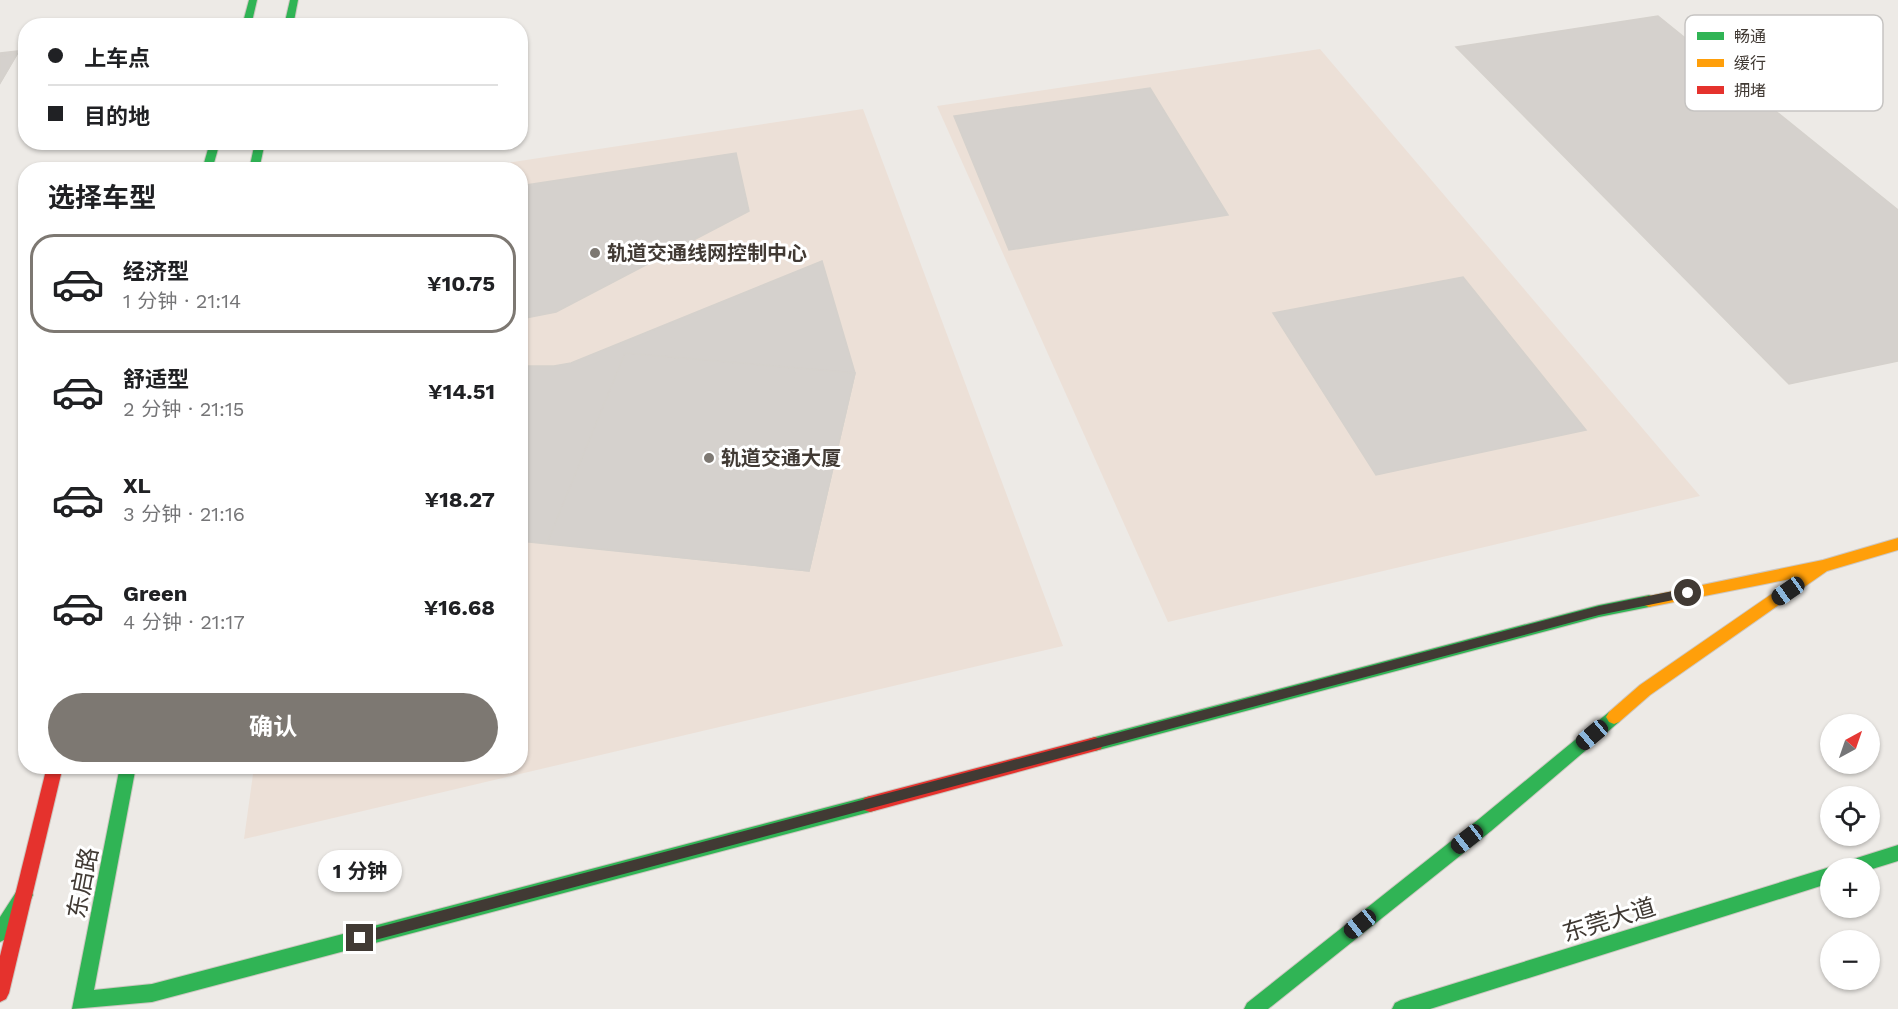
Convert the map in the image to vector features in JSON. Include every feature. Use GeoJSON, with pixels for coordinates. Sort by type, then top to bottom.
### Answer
{"type":"FeatureCollection","features":[{"type":"Feature","properties":{"kind":"main road"},"geometry":{"type":"LineString","coordinates":[[248,18],[253,0]]}},
{"type":"Feature","properties":{"kind":"main road"},"geometry":{"type":"LineString","coordinates":[[290,18],[294,0]]}},
{"type":"Feature","properties":{"kind":"main road"},"geometry":{"type":"LineString","coordinates":[[82,1005],[152,993],[1599,611],[1823,566],[1898,544]]}},
{"type":"Feature","properties":{"kind":"main road"},"geometry":{"type":"LineString","coordinates":[[1253,1009],[1485,825],[1646,690],[1823,566]]}},
{"type":"Feature","properties":{"kind":"main road"},"geometry":{"type":"LineString","coordinates":[[0,993],[53,774]]}},
{"type":"Feature","properties":{"kind":"main road","name":"东启路"},"geometry":{"type":"LineString","coordinates":[[82,1005],[126,774]]}},
{"type":"Feature","properties":{"kind":"main road"},"geometry":{"type":"LineString","coordinates":[[1880,859],[1898,853]]}},
{"type":"Feature","properties":{"kind":"main road","name":"东莞大道"},"geometry":{"type":"LineString","coordinates":[[1401,1009],[1820,878]]}},
{"type":"Feature","properties":{"kind":"main road"},"geometry":{"type":"LineString","coordinates":[[0,933],[24,895]]}},
{"type":"Feature","properties":{"kind":"shaded area"},"geometry":{"type":"Polygon","coordinates":[[[1320,49],[1700,496],[1168,622],[937,106],[1320,49]]]}},
{"type":"Feature","properties":{"kind":"shaded area"},"geometry":{"type":"Polygon","coordinates":[[[863,109],[1063,646],[528,772],[528,162],[512,162],[863,109]]]}},
{"type":"Feature","properties":{"kind":"shaded area"},"geometry":{"type":"Polygon","coordinates":[[[253,774],[520,774],[244,839],[253,774]]]}},
{"type":"Feature","properties":{"kind":"building"},"geometry":{"type":"Polygon","coordinates":[[[1658,16],[1685,38],[1685,111],[1776,111],[1898,210],[1898,361],[1789,384],[1456,47],[1658,16]]]}},
{"type":"Feature","properties":{"kind":"building"},"geometry":{"type":"Polygon","coordinates":[[[17,51],[17,54],[0,83],[0,53],[17,51]]]}},
{"type":"Feature","properties":{"kind":"building"},"geometry":{"type":"Polygon","coordinates":[[[17,54],[0,83],[0,56],[17,54]]]}},
{"type":"Feature","properties":{"kind":"building"},"geometry":{"type":"Polygon","coordinates":[[[1150,88],[1228,215],[1009,250],[954,116],[1150,88]]]}},
{"type":"Feature","properties":{"kind":"building","name":"轨道交通线网控制中心"},"geometry":{"type":"Polygon","coordinates":[[[736,153],[749,211],[556,312],[528,317],[528,185],[736,153]]]}},
{"type":"Feature","properties":{"kind":"building","name":"轨道交通大厦"},"geometry":{"type":"Polygon","coordinates":[[[822,261],[855,373],[809,571],[528,542],[528,366],[554,366],[571,363],[822,261]]]}},
{"type":"Feature","properties":{"kind":"building"},"geometry":{"type":"Polygon","coordinates":[[[1463,277],[1586,430],[1376,475],[1273,313],[1463,277]]]}},
{"type":"Feature","properties":{"kind":"building","name":"轨道交通大厦"},"geometry":{"type":"Polygon","coordinates":[[[625,353],[855,373],[809,571],[547,543],[625,353]]]}},
{"type":"Feature","properties":{"kind":"traffic: fast"},"geometry":{"type":"LineString","coordinates":[[248,18],[253,0]]}},
{"type":"Feature","properties":{"kind":"traffic: fast"},"geometry":{"type":"LineString","coordinates":[[290,18],[294,0]]}},
{"type":"Feature","properties":{"kind":"traffic: fast"},"geometry":{"type":"LineString","coordinates":[[209,162],[213,150]]}},
{"type":"Feature","properties":{"kind":"traffic: fast"},"geometry":{"type":"LineString","coordinates":[[256,162],[258,150]]}},
{"type":"Feature","properties":{"kind":"traffic: fast"},"geometry":{"type":"LineString","coordinates":[[1095,744],[1599,611],[1649,601]]}},
{"type":"Feature","properties":{"kind":"traffic: fast"},"geometry":{"type":"LineString","coordinates":[[1253,1009],[1485,825],[1614,717]]}},
{"type":"Feature","properties":{"kind":"traffic: fast"},"geometry":{"type":"LineString","coordinates":[[81,1009],[126,774]]}},
{"type":"Feature","properties":{"kind":"traffic: fast"},"geometry":{"type":"LineString","coordinates":[[83,1000],[152,993],[870,804]]}},
{"type":"Feature","properties":{"kind":"traffic: fast"},"geometry":{"type":"LineString","coordinates":[[1880,859],[1898,853]]}},
{"type":"Feature","properties":{"kind":"traffic: fast"},"geometry":{"type":"LineString","coordinates":[[1401,1009],[1820,878]]}},
{"type":"Feature","properties":{"kind":"traffic: fast"},"geometry":{"type":"LineString","coordinates":[[0,933],[24,895]]}},
{"type":"Feature","properties":{"kind":"traffic: slow"},"geometry":{"type":"LineString","coordinates":[[1614,717],[1645,690],[1823,566],[1898,544]]}},
{"type":"Feature","properties":{"kind":"traffic: slow"},"geometry":{"type":"LineString","coordinates":[[1649,601],[1823,566]]}},
{"type":"Feature","properties":{"kind":"traffic: jam"},"geometry":{"type":"LineString","coordinates":[[870,804],[1095,744]]}},
{"type":"Feature","properties":{"kind":"traffic: jam"},"geometry":{"type":"LineString","coordinates":[[0,993],[53,774]]}},
{"type":"Feature","properties":{"kind":"place","name":"轨道交通线网控制中心"},"geometry":{"type":"Point","coordinates":[595,253]}},
{"type":"Feature","properties":{"kind":"place","name":"轨道交通大厦"},"geometry":{"type":"Point","coordinates":[709,458]}},
{"type":"Feature","properties":{"kind":"route"},"geometry":{"type":"LineString","coordinates":[[360,938],[1599,611],[1688,593]]}}]}
